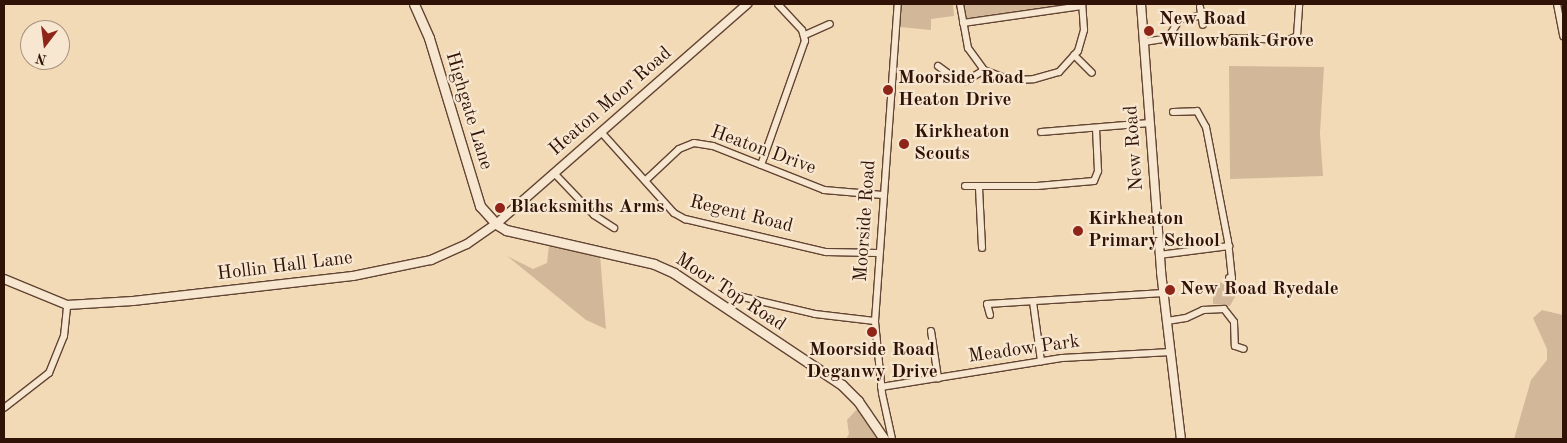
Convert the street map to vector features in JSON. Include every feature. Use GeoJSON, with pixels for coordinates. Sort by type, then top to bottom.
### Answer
{"type":"FeatureCollection","features":[{"type":"Feature","properties":{"kind":"main road","name":"Highgate Lane"},"geometry":{"type":"LineString","coordinates":[[414,4],[429,38],[480,206],[496,224]]}},
{"type":"Feature","properties":{"kind":"main road","name":"Moor Top Road"},"geometry":{"type":"LineString","coordinates":[[496,224],[506,230],[654,264],[674,272],[842,385],[858,401],[884,439]]}},
{"type":"Feature","properties":{"kind":"street","name":"Heaton Moor Road"},"geometry":{"type":"LineString","coordinates":[[496,224],[747,4]]}},
{"type":"Feature","properties":{"kind":"street"},"geometry":{"type":"LineString","coordinates":[[778,4],[805,35]]}},
{"type":"Feature","properties":{"kind":"street","name":"Moorside Road"},"geometry":{"type":"LineString","coordinates":[[892,439],[881,387],[875,321],[878,253],[898,4]]}},
{"type":"Feature","properties":{"kind":"street"},"geometry":{"type":"LineString","coordinates":[[960,4],[963,23],[968,48],[984,70],[1010,80],[1034,79],[1059,72],[1074,55],[1084,30],[1082,5],[963,23]]}},
{"type":"Feature","properties":{"kind":"street","name":"New Road"},"geometry":{"type":"LineString","coordinates":[[1140,4],[1159,255],[1181,439]]}},
{"type":"Feature","properties":{"kind":"street"},"geometry":{"type":"LineString","coordinates":[[1239,30],[1236,38],[1289,40],[1297,36],[1299,4]]}},
{"type":"Feature","properties":{"kind":"street"},"geometry":{"type":"LineString","coordinates":[[1557,4],[1563,36]]}},
{"type":"Feature","properties":{"kind":"street"},"geometry":{"type":"LineString","coordinates":[[1200,7],[1203,25]]}},
{"type":"Feature","properties":{"kind":"street"},"geometry":{"type":"LineString","coordinates":[[1144,42],[1168,38],[1180,18],[1200,16]]}},
{"type":"Feature","properties":{"kind":"street"},"geometry":{"type":"LineString","coordinates":[[761,165],[805,35],[830,23]]}},
{"type":"Feature","properties":{"kind":"street"},"geometry":{"type":"LineString","coordinates":[[1074,55],[1092,73]]}},
{"type":"Feature","properties":{"kind":"street"},"geometry":{"type":"LineString","coordinates":[[938,66],[957,80],[966,80],[984,70]]}},
{"type":"Feature","properties":{"kind":"street"},"geometry":{"type":"LineString","coordinates":[[1173,112],[1197,111],[1206,127],[1229,246],[1232,278],[1229,278]]}},
{"type":"Feature","properties":{"kind":"street"},"geometry":{"type":"LineString","coordinates":[[1041,132],[1096,129],[1150,123]]}},
{"type":"Feature","properties":{"kind":"street"},"geometry":{"type":"LineString","coordinates":[[965,186],[979,188],[1094,181],[1098,171],[1096,129]]}},
{"type":"Feature","properties":{"kind":"street","name":"Regent Road"},"geometry":{"type":"LineString","coordinates":[[601,132],[674,213],[685,219],[826,252],[878,253]]}},
{"type":"Feature","properties":{"kind":"street","name":"Heaton Drive"},"geometry":{"type":"LineString","coordinates":[[646,180],[679,149],[694,143],[713,146],[824,190],[883,195]]}},
{"type":"Feature","properties":{"kind":"street"},"geometry":{"type":"LineString","coordinates":[[554,173],[594,215],[614,228]]}},
{"type":"Feature","properties":{"kind":"street"},"geometry":{"type":"LineString","coordinates":[[979,188],[982,248]]}},
{"type":"Feature","properties":{"kind":"street","name":"Hollin Hall Lane"},"geometry":{"type":"LineString","coordinates":[[67,305],[133,301],[353,276],[431,260],[467,244],[496,224]]}},
{"type":"Feature","properties":{"kind":"street"},"geometry":{"type":"LineString","coordinates":[[1159,255],[1229,246]]}},
{"type":"Feature","properties":{"kind":"street"},"geometry":{"type":"LineString","coordinates":[[4,279],[67,305],[64,336],[49,373],[4,408]]}},
{"type":"Feature","properties":{"kind":"street"},"geometry":{"type":"LineString","coordinates":[[990,316],[988,304],[1164,293]]}},
{"type":"Feature","properties":{"kind":"street"},"geometry":{"type":"LineString","coordinates":[[730,294],[815,314],[875,321]]}},
{"type":"Feature","properties":{"kind":"street"},"geometry":{"type":"LineString","coordinates":[[1033,302],[1041,361]]}},
{"type":"Feature","properties":{"kind":"street"},"geometry":{"type":"LineString","coordinates":[[1167,321],[1186,318],[1203,310],[1224,309],[1234,322],[1233,348],[1244,349]]}},
{"type":"Feature","properties":{"kind":"street"},"geometry":{"type":"LineString","coordinates":[[931,331],[938,378]]}},
{"type":"Feature","properties":{"kind":"street","name":"Meadow Park"},"geometry":{"type":"LineString","coordinates":[[881,387],[1041,361],[1171,352]]}},
{"type":"Feature","properties":{"kind":"shaded area"},"geometry":{"type":"Polygon","coordinates":[[[900,4],[953,4],[954,16],[931,19],[931,30],[900,27],[900,4]]]}},
{"type":"Feature","properties":{"kind":"shaded area"},"geometry":{"type":"Polygon","coordinates":[[[963,4],[1074,4],[967,19],[963,4]]]}},
{"type":"Feature","properties":{"kind":"shaded area"},"geometry":{"type":"Polygon","coordinates":[[[1229,66],[1324,67],[1320,133],[1323,176],[1230,179],[1229,66]]]}},
{"type":"Feature","properties":{"kind":"shaded area"},"geometry":{"type":"Polygon","coordinates":[[[549,245],[600,255],[606,329],[586,320],[507,256],[533,269],[547,263],[549,245]]]}},
{"type":"Feature","properties":{"kind":"shaded area"},"geometry":{"type":"Polygon","coordinates":[[[1230,282],[1236,287],[1237,293],[1230,306],[1213,304],[1213,283],[1230,282]]]}},
{"type":"Feature","properties":{"kind":"shaded area"},"geometry":{"type":"Polygon","coordinates":[[[1542,310],[1563,315],[1563,439],[1514,439],[1531,380],[1547,360],[1547,349],[1533,318],[1542,310]]]}},
{"type":"Feature","properties":{"kind":"shaded area"},"geometry":{"type":"Polygon","coordinates":[[[858,408],[876,439],[846,439],[849,434],[847,420],[858,408]]]}},
{"type":"Feature","properties":{"kind":"place","name":"New Road Willowbank Grove"},"geometry":{"type":"Point","coordinates":[1149,31]}},
{"type":"Feature","properties":{"kind":"place","name":"Moorside Road Heaton Drive"},"geometry":{"type":"Point","coordinates":[888,90]}},
{"type":"Feature","properties":{"kind":"place","name":"Kirkheaton Scouts"},"geometry":{"type":"Point","coordinates":[904,144]}},
{"type":"Feature","properties":{"kind":"place","name":"Blacksmiths Arms"},"geometry":{"type":"Point","coordinates":[500,208]}},
{"type":"Feature","properties":{"kind":"place","name":"Kirkheaton Primary School"},"geometry":{"type":"Point","coordinates":[1078,231]}},
{"type":"Feature","properties":{"kind":"place","name":"New Road Ryedale"},"geometry":{"type":"Point","coordinates":[1170,290]}},
{"type":"Feature","properties":{"kind":"place","name":"Moorside Road Deganwy Drive"},"geometry":{"type":"Point","coordinates":[872,332]}}]}
